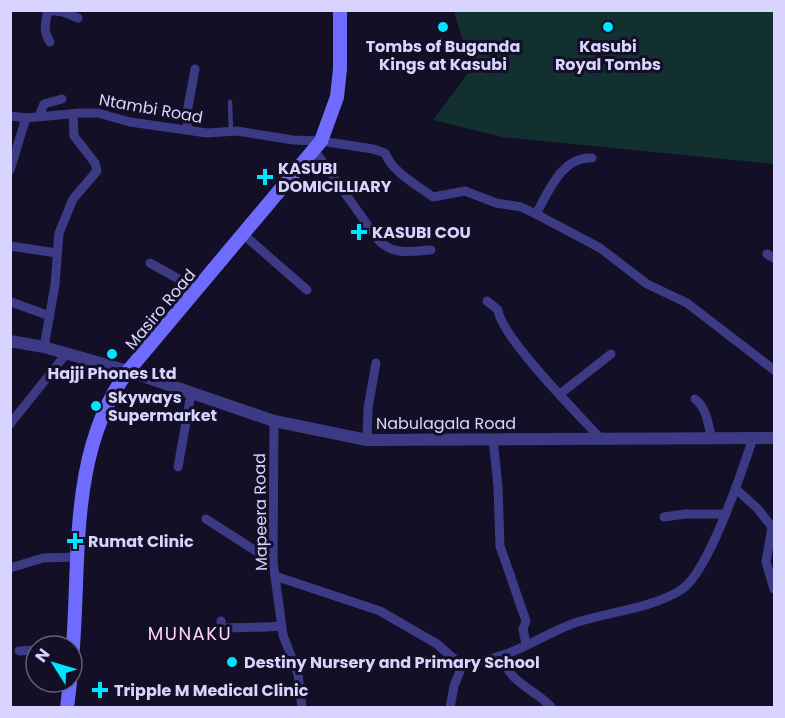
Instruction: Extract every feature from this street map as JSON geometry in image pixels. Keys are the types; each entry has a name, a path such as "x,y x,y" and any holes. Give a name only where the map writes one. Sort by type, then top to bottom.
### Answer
{"main road":[{"name":"Masiro Road","path":"73,634 84,490 93,441 111,395 128,371 318,146 337,97 340,69 340,10"}],"street":[{"path":"50,42 45,35 47,11 63,12 78,18"},
{"path":"187,129 188,107 195,69"},
{"path":"39,116 44,104 62,99"},
{"name":"Ntambi Road","path":"10,116 26,118 98,113 130,122 207,133 231,132 293,140 318,146 373,149 385,153 399,172 433,197 462,190 496,202 521,207 600,248 647,284 687,303 774,370"},
{"path":"44,347 50,316 59,233 68,207 97,171 95,163 74,136 73,114"},
{"path":"10,170 26,118"},
{"path":"318,146 379,242 398,252 431,250"},
{"path":"536,214 554,182 568,165 582,158 592,158"},
{"path":"244,234 307,290"},
{"path":"10,246 57,253"},
{"path":"150,263 198,290"},
{"path":"488,301 498,310 498,317 509,337 601,440"},
{"path":"10,302 50,316"},
{"name":"Nabulagala Road","path":"10,341 44,347 128,371 274,421 367,440 774,438"},
{"path":"10,424 66,354"},
{"path":"560,394 611,354"},
{"path":"367,440 368,408 376,363"},
{"path":"178,467 191,394"},
{"path":"695,399 705,411 712,439"},
{"name":"Mapeera Road","path":"274,421 273,562 281,626 298,674 302,708"},
{"path":"462,666 507,654 573,623 639,606 680,591 697,572 726,514 753,438"},
{"path":"492,439 498,487 500,546 526,621 523,629 526,644"},
{"path":"736,490 770,523 772,531 766,552 766,562 774,589"},
{"path":"664,517 686,514 726,514"},
{"path":"206,519 273,562"},
{"path":"10,568 43,558 78,557"},
{"path":"275,576 380,611 437,644 462,666"},
{"path":"221,621 222,628 250,629 281,626"},
{"path":"19,651 24,651"},
{"path":"507,654 506,664 511,674 542,696 552,708"},
{"path":"450,708 454,686 462,666"}],"lane":[{"path":"230,102 231,132"}],"green space":[{"path":"454,11 774,11 774,164 502,137 433,120 471,69"}],"place":[{"name":"Tombs of Buganda Kings at Kasubi","path":"443,27"},
{"name":"Kasubi Royal Tombs","path":"608,27"},
{"name":"KASUBI DOMICILLIARY","path":"265,177"},
{"name":"KASUBI COU","path":"359,232"},
{"name":"Hajji Phones Ltd","path":"112,354"},
{"name":"Skyways Supermarket","path":"96,406"},
{"name":"Rumat Clinic","path":"75,541"},
{"name":"Destiny Nursery and Primary School","path":"232,662"},
{"name":"Tripple M Medical Clinic","path":"100,690"}],"district":[{"name":"MUNAKU","path":"190,634"}]}
